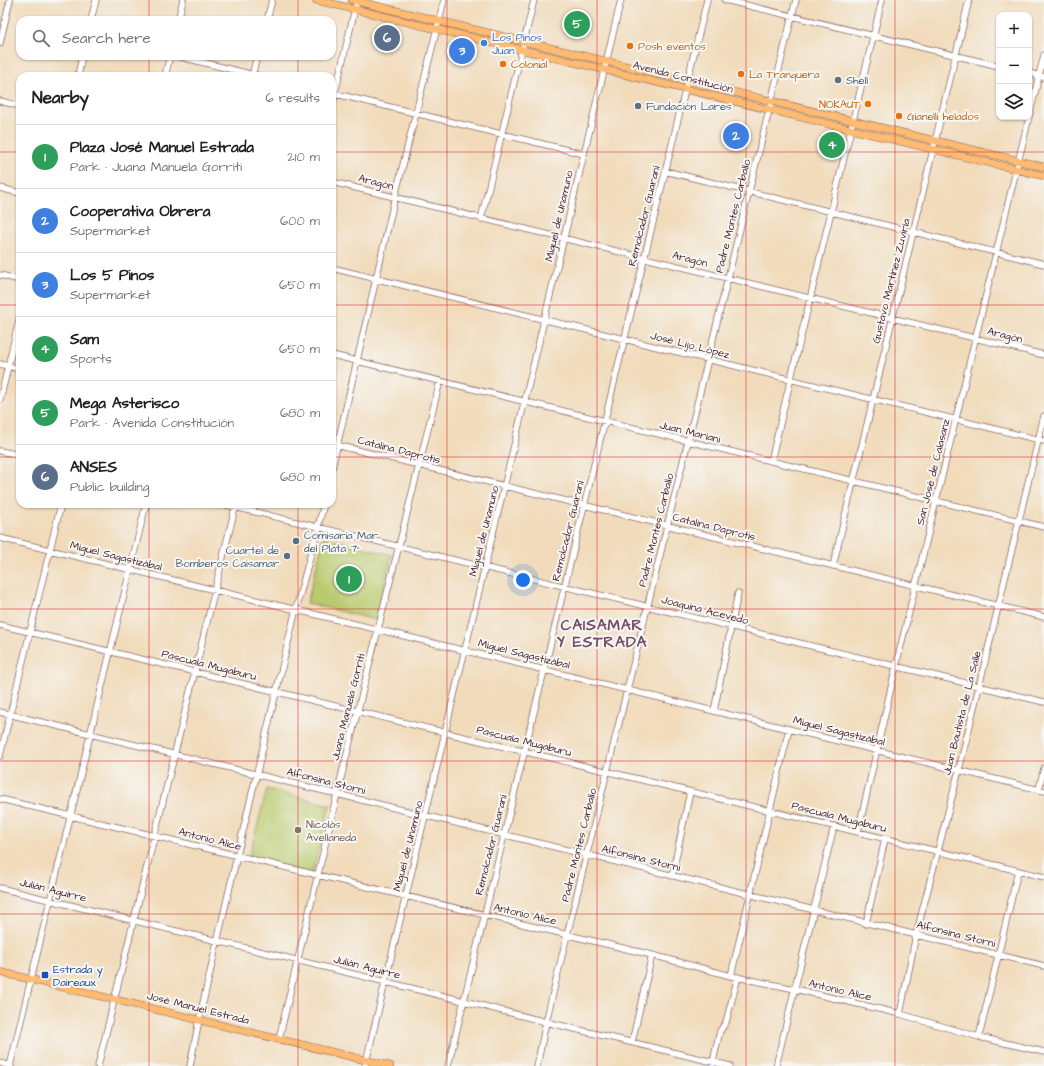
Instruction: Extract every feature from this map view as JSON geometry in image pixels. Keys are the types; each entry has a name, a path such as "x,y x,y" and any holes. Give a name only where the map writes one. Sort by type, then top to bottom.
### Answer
{"main road":[{"name":"Avenida Constitución","path":"316,0 1044,176"},
{"name":"Avenida Constitución","path":"355,0 1044,167"},
{"name":"José Manuel Estrada","path":"0,972 279,1039 366,1063 390,1066"}],"street":[{"path":"0,43 10,0"},
{"path":"92,16 96,0"},
{"path":"179,16 183,0"},
{"path":"268,16 272,0"},
{"path":"336,83 355,10 355,0"},
{"path":"336,441 357,361 444,0"},
{"path":"481,219 534,0"},
{"name":"Miguel de Unamuno","path":"366,1063 621,0"},
{"name":"Remolcador Guaraní","path":"448,1066 707,0"},
{"path":"726,0 996,65"},
{"name":"Padre Montes Carballo","path":"538,1066 546,1022 567,935 796,0"},
{"path":"771,461 882,0"},
{"name":"Gustavo Martínez Zuviría","path":"833,566 970,0"},
{"name":"San José de Calasanz","path":"1032,108 1042,76 1044,55"},
{"path":"79,72 81,60"},
{"path":"166,72 169,60"},
{"path":"192,60 239,72"},
{"path":"255,72 256,60"},
{"path":"1032,74 1042,76"},
{"path":"336,95 584,154"},
{"path":"0,101 16,105"},
{"name":"San José de Calasanz","path":"858,832 896,666 1028,120"},
{"path":"665,171 1044,264"},
{"name":"Aragón","path":"336,183 1044,355"},
{"path":"0,188 16,192"},
{"name":"José Lijo López","path":"336,269 1041,440"},
{"path":"0,275 16,279"},
{"path":"0,400 16,333"},
{"name":"Juan Mariani","path":"336,356 1044,527"},
{"path":"0,364 16,368"},
{"name":"Juana Manuela Gorriti","path":"279,1039 336,794 440,381"},
{"name":"Juan Bautista de La Salle","path":"900,1014 916,934 938,852 1019,521 1041,440 1044,416"},
{"name":"Catalina Daprotis","path":"336,445 1044,617"},
{"path":"0,451 16,454"},
{"path":"0,756 60,508"},
{"path":"0,1063 11,1066 145,508"},
{"path":"98,1066 235,508"},
{"name":"Joaquina Acevedo","path":"243,508 485,568 1044,702"},
{"path":"190,1066 199,1020 237,856 296,609 323,508"},
{"name":"Miguel Sagastizábal","path":"0,538 1042,790"},
{"path":"714,711 738,593"},
{"name":"Pascuala Mugaburu","path":"0,625 1044,877"},
{"name":"Alfonsina Storni","path":"0,712 866,924 916,934 1044,966"},
{"path":"731,976 789,729"},
{"path":"1042,790 1044,768"},
{"path":"672,876 690,792"},
{"name":"Antonio Alice","path":"0,799 652,955 731,976 795,989 900,1014 980,1037 1044,1052"},
{"path":"776,1066 834,826"},
{"path":"866,924 885,839"},
{"path":"980,1037 1018,871"},
{"name":"Julián Aguirre","path":"0,888 632,1042 712,1064 730,1066"},
{"path":"632,1042 652,955"},
{"path":"712,1064 720,1030 726,1022 738,977"}],"green space":[{"path":"324,537 392,555 375,620 307,603"},
{"path":"267,789 330,805 312,874 249,857"}],"place":[{"name":"Mega Asterisco","path":"577,24"},
{"name":"ANSES","path":"387,38"},
{"name":"Los Pinos Juan","path":"484,43"},
{"name":"Posh eventos","path":"630,46"},
{"name":"Los 5 Pinos","path":"462,51"},
{"name":"Colonial","path":"503,64"},
{"name":"La Tranquera","path":"741,74"},
{"name":"Shell","path":"838,80"},
{"name":"NOKAUT","path":"868,104"},
{"name":"Fundación Lares","path":"638,106"},
{"name":"Gianelli helados","path":"899,116"},
{"name":"Cooperativa Obrera","path":"736,136"},
{"name":"Sam","path":"832,145"},
{"name":"Comisaría Mar del Plata 7°","path":"296,541"},
{"name":"Cuartel de Bomberos Caisamar","path":"287,556"},
{"name":"Plaza José Manuel Estrada","path":"349,579"},
{"name":"Nicolás Avellaneda","path":"298,830"},
{"name":"Estrada y Daireaux","path":"45,975"}],"district":[{"name":"CAISAMAR Y ESTRADA","path":"602,634"}]}
